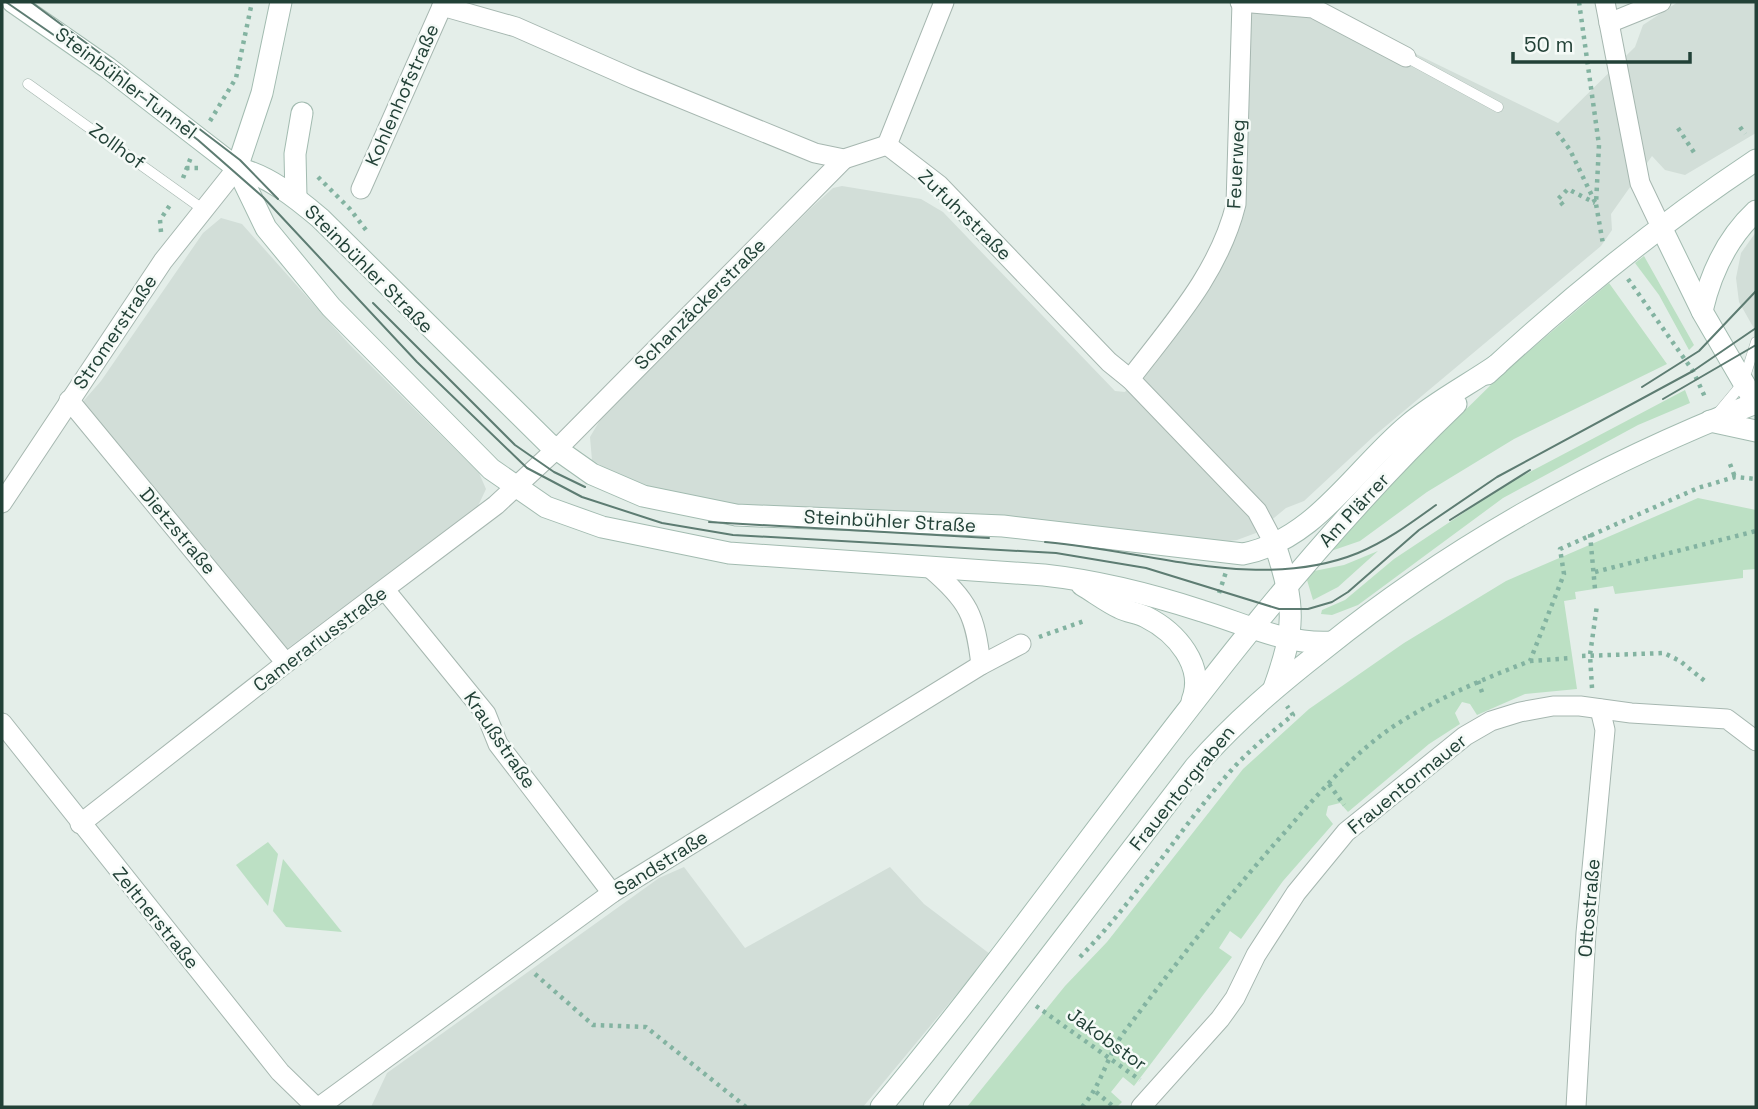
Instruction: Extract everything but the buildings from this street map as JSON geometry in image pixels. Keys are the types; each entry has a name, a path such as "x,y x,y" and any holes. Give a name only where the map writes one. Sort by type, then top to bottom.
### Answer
{"main road":[{"name":"Steinbühler Tunnel","path":"13,2 108,68 237,168"},
{"path":"281,2 262,93 237,168 266,228 309,283 470,449 515,488 546,507 583,522 698,548 762,557 1071,578 1134,591 1290,639 1332,642"},
{"path":"296,197 295,155 302,113"},
{"name":"Am Plärrer","path":"1190,705 1287,584 1410,450 1497,365 1661,227 1756,160"},
{"name":"Steinbühler Straße","path":"237,168 253,172 296,197 556,449 583,469 622,488 662,501 718,512 1003,526 1228,554 1243,554 1275,545"},
{"path":"1702,311 1707,287 1721,255 1756,211"},
{"path":"1661,227 1702,311 1756,404 1710,421"},
{"name":"Am Plärrer","path":"1275,545 1300,530 1409,424 1497,365"},
{"path":"1710,421 1756,431"},
{"name":"Frauentorgraben","path":"933,1107 1195,767 1225,734 1274,688 1403,588 1492,531 1606,468 1710,421"},
{"path":"1274,688 1290,639 1287,584 1275,545"},
{"path":"881,1107 985,976 1190,705 1195,692 1195,674 1187,653 1176,639 1152,620 1120,608 1071,578"}],"street":[{"path":"443,4 516,27 815,153 844,159 887,145 944,2"},
{"path":"1241,2 1313,8 1406,57"},
{"name":"Feuerweg","path":"1130,379 1209,275 1232,220 1236,204 1241,2"},
{"path":"1605,2 1640,183 1661,227"},
{"path":"1609,23 1661,2"},
{"name":"Kohlenhofstraße","path":"360,188 443,4"},
{"name":"Zufuhrstraße","path":"887,145 939,185 1108,362 1130,379 1257,511 1275,545"},
{"name":"Schanzäckerstraße","path":"556,449 844,159"},
{"name":"Stromerstraße","path":"2,503 163,261 237,168"},
{"name":"Dietzstraße","path":"69,400 286,663"},
{"name":"Camerariusstraße","path":"80,824 286,663 456,538 556,449"},
{"path":"930,568 961,597 974,619 981,664"},
{"name":"Kraußstraße","path":"385,590 486,714 498,744 612,893"},
{"name":"Sandstraße","path":"318,1107 612,893 981,664 1021,644"},
{"name":"Frauentormauer","path":"1144,1106 1220,1019 1235,998 1256,955 1296,893 1346,832 1438,755 1491,721 1553,706 1600,709 1727,719 1756,741"},
{"name":"Ottostraße","path":"1576,1107 1586,933 1605,730 1600,709"},
{"name":"Zeltnerstraße","path":"2,723 280,1072 318,1107"}],"lane":[{"path":"1406,57 1498,107"},
{"name":"Zollhof","path":"29,84 204,211"},
{"path":"1710,421 1743,383 1756,342"}],"path":[{"path":"200,138 236,78 252,2"},
{"path":"1579,2 1599,145 1596,204 1603,244"},
{"path":"1740,127 1745,134"},
{"path":"1678,128 1695,153"},
{"path":"1557,132 1570,150 1596,204"},
{"path":"1563,205 1558,199 1568,189 1596,204"},
{"path":"1623,272 1693,371 1705,397"},
{"path":"1730,464 1735,477"},
{"path":"1530,661 1564,574 1560,548 1698,488 1735,477 1756,479"},
{"path":"1595,572 1756,531"},
{"path":"1590,534 1595,589"},
{"path":"1219,593 1226,572"},
{"path":"1597,605 1590,655 1591,687 1600,709"},
{"path":"1021,644 1087,620"},
{"path":"1581,656 1664,653 1680,661 1706,682"},
{"path":"1082,1107 1096,1092 1108,1055 1255,866 1329,784 1388,730 1421,709 1478,681 1530,661 1572,658"},
{"path":"1478,681 1483,695"},
{"name":"Frauentorgraben","path":"1076,960 1111,926 1222,780 1249,751 1293,715"},
{"path":"1329,784 1345,803 1343,806"},
{"path":"519,961 593,1025 646,1027 746,1107"},
{"path":"1028,1016 1044,996"},
{"name":"Jakobstor","path":"1035,1006 1140,1079 1144,1085 1144,1106"},
{"path":"1096,1092 1114,1107"}],"shaded area":[{"path":"1309,2 1558,123 1635,47 1643,25 1678,2 1756,2 1756,133 1685,175 1665,170 1652,156 1611,214 1612,230 1601,246 1374,436 1304,501 1286,508 1256,533 1237,540 1216,543 745,508 679,497 622,478 592,460 590,437 603,415 811,208 833,188 842,186 921,199 943,212 1115,391 1125,392 1215,277 1241,218 1250,9"},
{"path":"221,218 242,224 349,344 479,473 486,489 478,506 280,654 79,406 101,381 203,233"},
{"path":"1756,232 1756,332 1739,302 1736,278 1741,253"},
{"path":"684,867 745,948 890,867 924,904 990,954 863,1107 371,1107 387,1073 659,878"}],"green space":[{"path":"1644,256 1694,345 1689,350 1659,295 1635,263"},
{"path":"1609,283 1667,364 1514,439 1427,492 1360,541 1331,551 1385,489 1503,373"},
{"path":"1685,390 1690,403 1638,425 1503,498 1358,605 1332,615 1321,614 1322,610 1345,600 1394,559 1507,484"},
{"path":"1698,498 1756,510 1756,569 1743,570 1743,578 1615,594 1613,586 1575,592 1576,599 1564,601 1577,689 1525,694 1477,715 1470,704 1462,702 1455,713 1460,724 1429,744 1348,812 1340,803 1328,806 1326,815 1333,824 1283,881 1241,939 1230,931 1219,948 1232,957 1134,1086 1123,1077 1111,1092 1122,1102 1117,1107 967,1107 1065,986 1107,942 1243,769 1309,709 1404,643 1506,581"},
{"path":"1378,551 1338,587 1313,600 1307,580 1314,571 1344,565"},
{"path":"268,842 278,854 268,906 236,865"},
{"path":"283,859 342,932 286,927 273,911"}],"tram line":[{"path":"6,2 129,87 198,140 263,197 417,362 527,468 582,497 662,523 733,535 1056,553 1146,568 1279,609 1308,609 1332,602 1348,592 1419,530 1497,477 1693,371 1756,328"},
{"path":"31,2 128,74"},
{"path":"189,121 240,160 278,199"},
{"path":"1642,387 1699,351 1756,291"},
{"path":"373,303 515,445 554,472 585,487"},
{"path":"1663,399 1756,345"},
{"path":"1450,520 1530,470"},
{"path":"1045,542 1203,566 1282,569 1320,564 1358,553 1389,537 1436,505"},
{"path":"709,522 989,538"}]}
